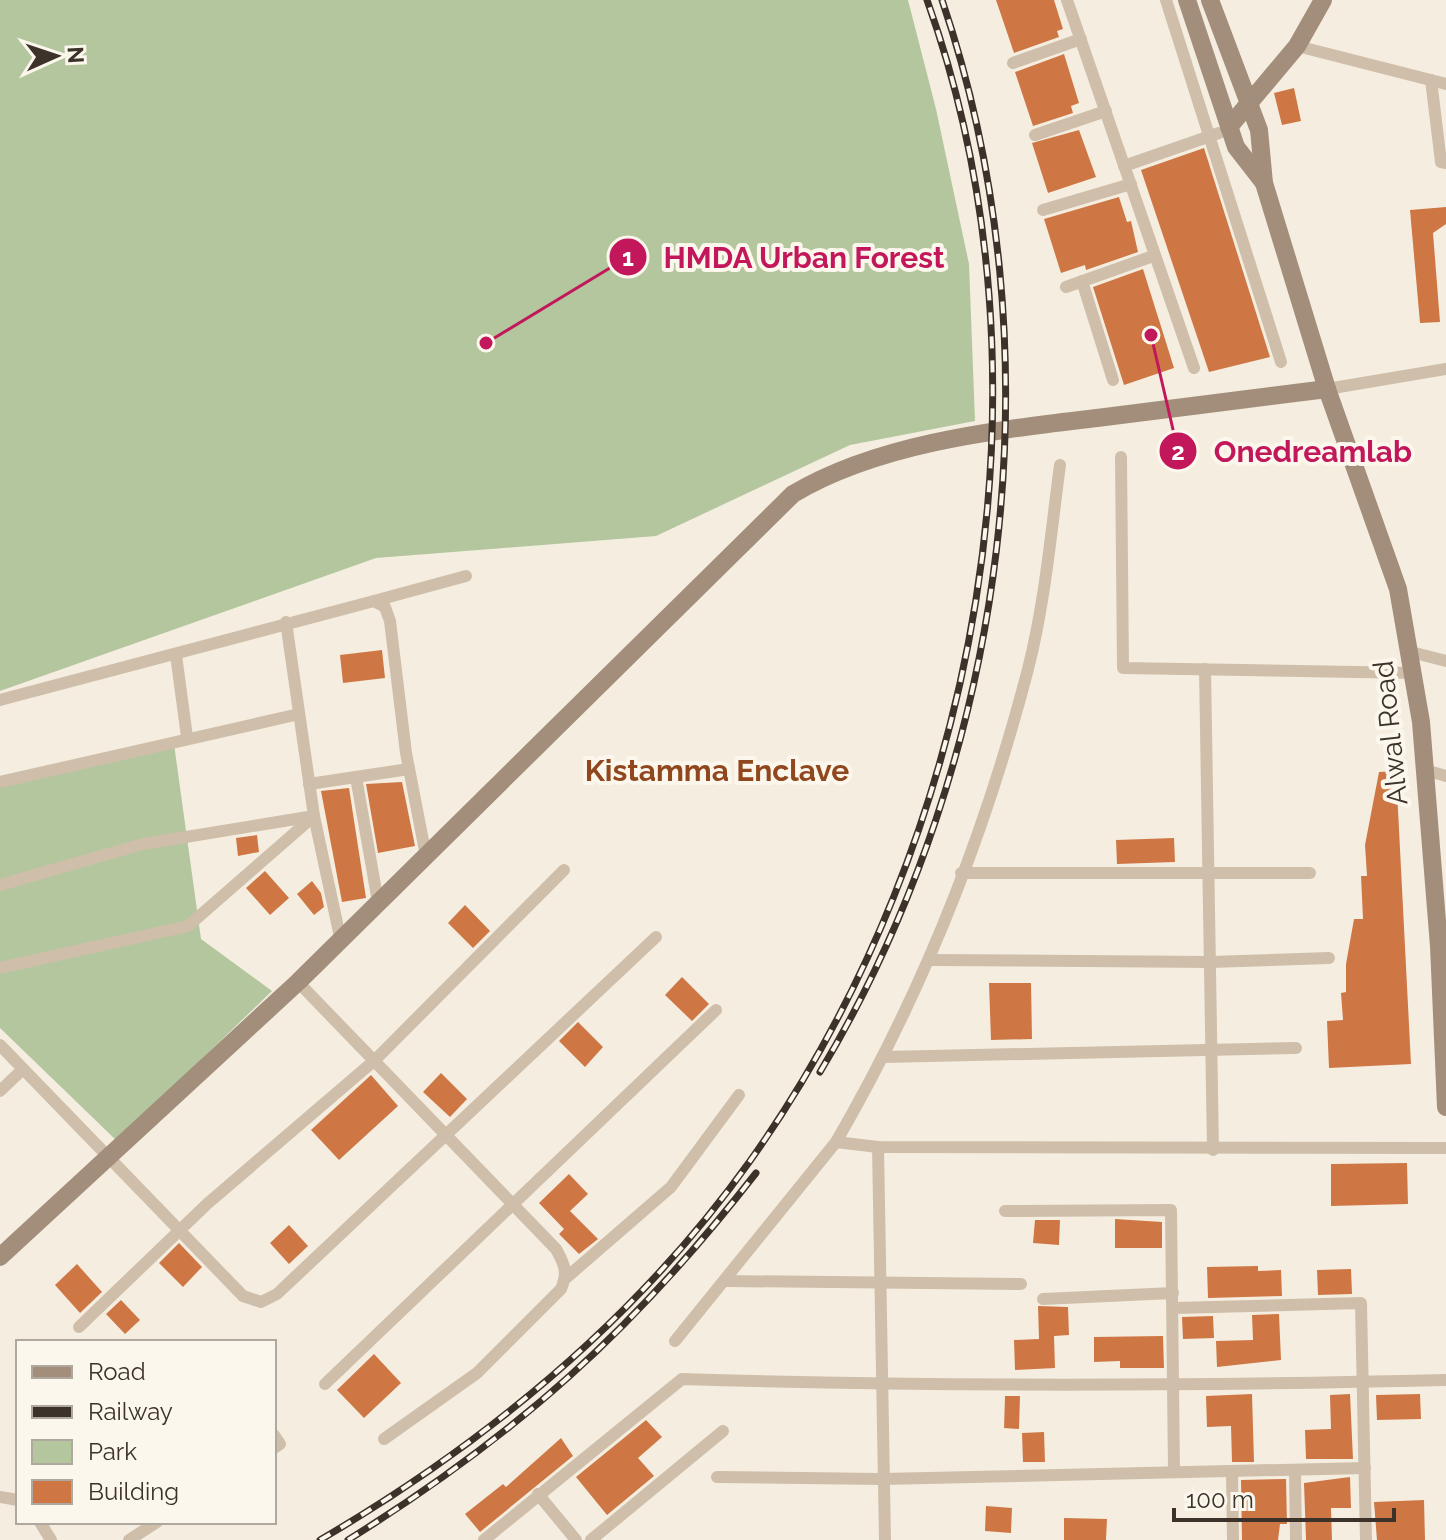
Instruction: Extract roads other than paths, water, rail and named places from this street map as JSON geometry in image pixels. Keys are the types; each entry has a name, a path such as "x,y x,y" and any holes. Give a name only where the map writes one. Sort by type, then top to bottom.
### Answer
{"street":[{"path":"1067,0 1194,368"},
{"path":"1166,0 1220,132 1264,183"},
{"path":"1187,0 1281,362"},
{"path":"1210,0 1250,104 1263,148 1264,183"},
{"path":"1124,166 1220,132 1250,104 1297,46 1323,0"},
{"path":"1013,63 1081,39"},
{"path":"1297,46 1446,84"},
{"path":"1431,80 1441,162 1446,163"},
{"path":"1035,135 1106,111"},
{"name":"Alwal Road","path":"1264,183 1327,389 1398,589 1411,652 1425,770 1439,946 1446,1107"},
{"path":"1043,210 1131,184"},
{"path":"1066,287 1153,256"},
{"path":"1082,281 1113,380"},
{"path":"0,1257 298,982 340,937 793,494 821,477 865,462 992,431 1327,389 1446,369"},
{"path":"1121,457 1123,668 1414,673"},
{"path":"675,1341 836,1142 885,1057 931,960 988,803 1029,667 1060,465"},
{"path":"0,700 466,576"},
{"path":"374,601 385,607 390,621 409,769 426,856"},
{"path":"286,622 314,816 340,937"},
{"path":"1411,652 1446,661"},
{"path":"176,655 187,737"},
{"path":"1205,669 1213,1150"},
{"path":"0,782 187,737 299,714"},
{"path":"309,784 409,769"},
{"path":"1425,770 1446,776"},
{"path":"356,777 378,902"},
{"path":"0,885 143,844 314,816"},
{"path":"0,968 188,926 314,816"},
{"path":"79,1327 207,1204 375,1060 564,870"},
{"path":"961,873 1310,873"},
{"path":"0,1045 243,1296 252,1302 271,1299 656,937"},
{"path":"931,960 1211,962 1329,958"},
{"path":"298,982 556,1249 565,1265 566,1278"},
{"path":"325,1384 716,1010"},
{"path":"885,1057 1296,1048"},
{"path":"0,1091 23,1069"},
{"path":"384,1439 477,1373 550,1301 566,1278 671,1187 739,1095"},
{"path":"836,1142 878,1147 1213,1150 1446,1148"},
{"path":"878,1147 885,1540"},
{"path":"1005,1211 1171,1210 1174,1470"},
{"path":"726,1281 1021,1284"},
{"path":"1043,1299 1173,1293"},
{"path":"1174,1308 1361,1303 1366,1540"},
{"path":"484,1540 682,1379 881,1385 1173,1386 1446,1380"},
{"path":"591,1540 723,1431"},
{"path":"717,1477 882,1479 1174,1470 1295,1472 1365,1468"},
{"path":"1232,1471 1233,1540"},
{"path":"1295,1472 1296,1540"},
{"path":"538,1494 576,1540"},
{"path":"129,1540 154,1524"}],"railway":[{"path":"320,1540 382,1502 499,1419 608,1325 658,1273 706,1219 750,1161 829,1034 894,896 943,751 976,601 991,448 989,295 968,145 927,0"},
{"path":"820,1072 884,950 936,821 973,687 996,549 1006,410 1000,271 979,134 942,0"},
{"path":"348,1540 466,1460 570,1376 664,1282 756,1173"}],"place":[{"name":"Onedreamlab","path":"1151,335"},
{"name":"HMDA Urban Forest","path":"486,343"}],"district":[{"name":"Kistamma Enclave","path":"717,771"}]}
